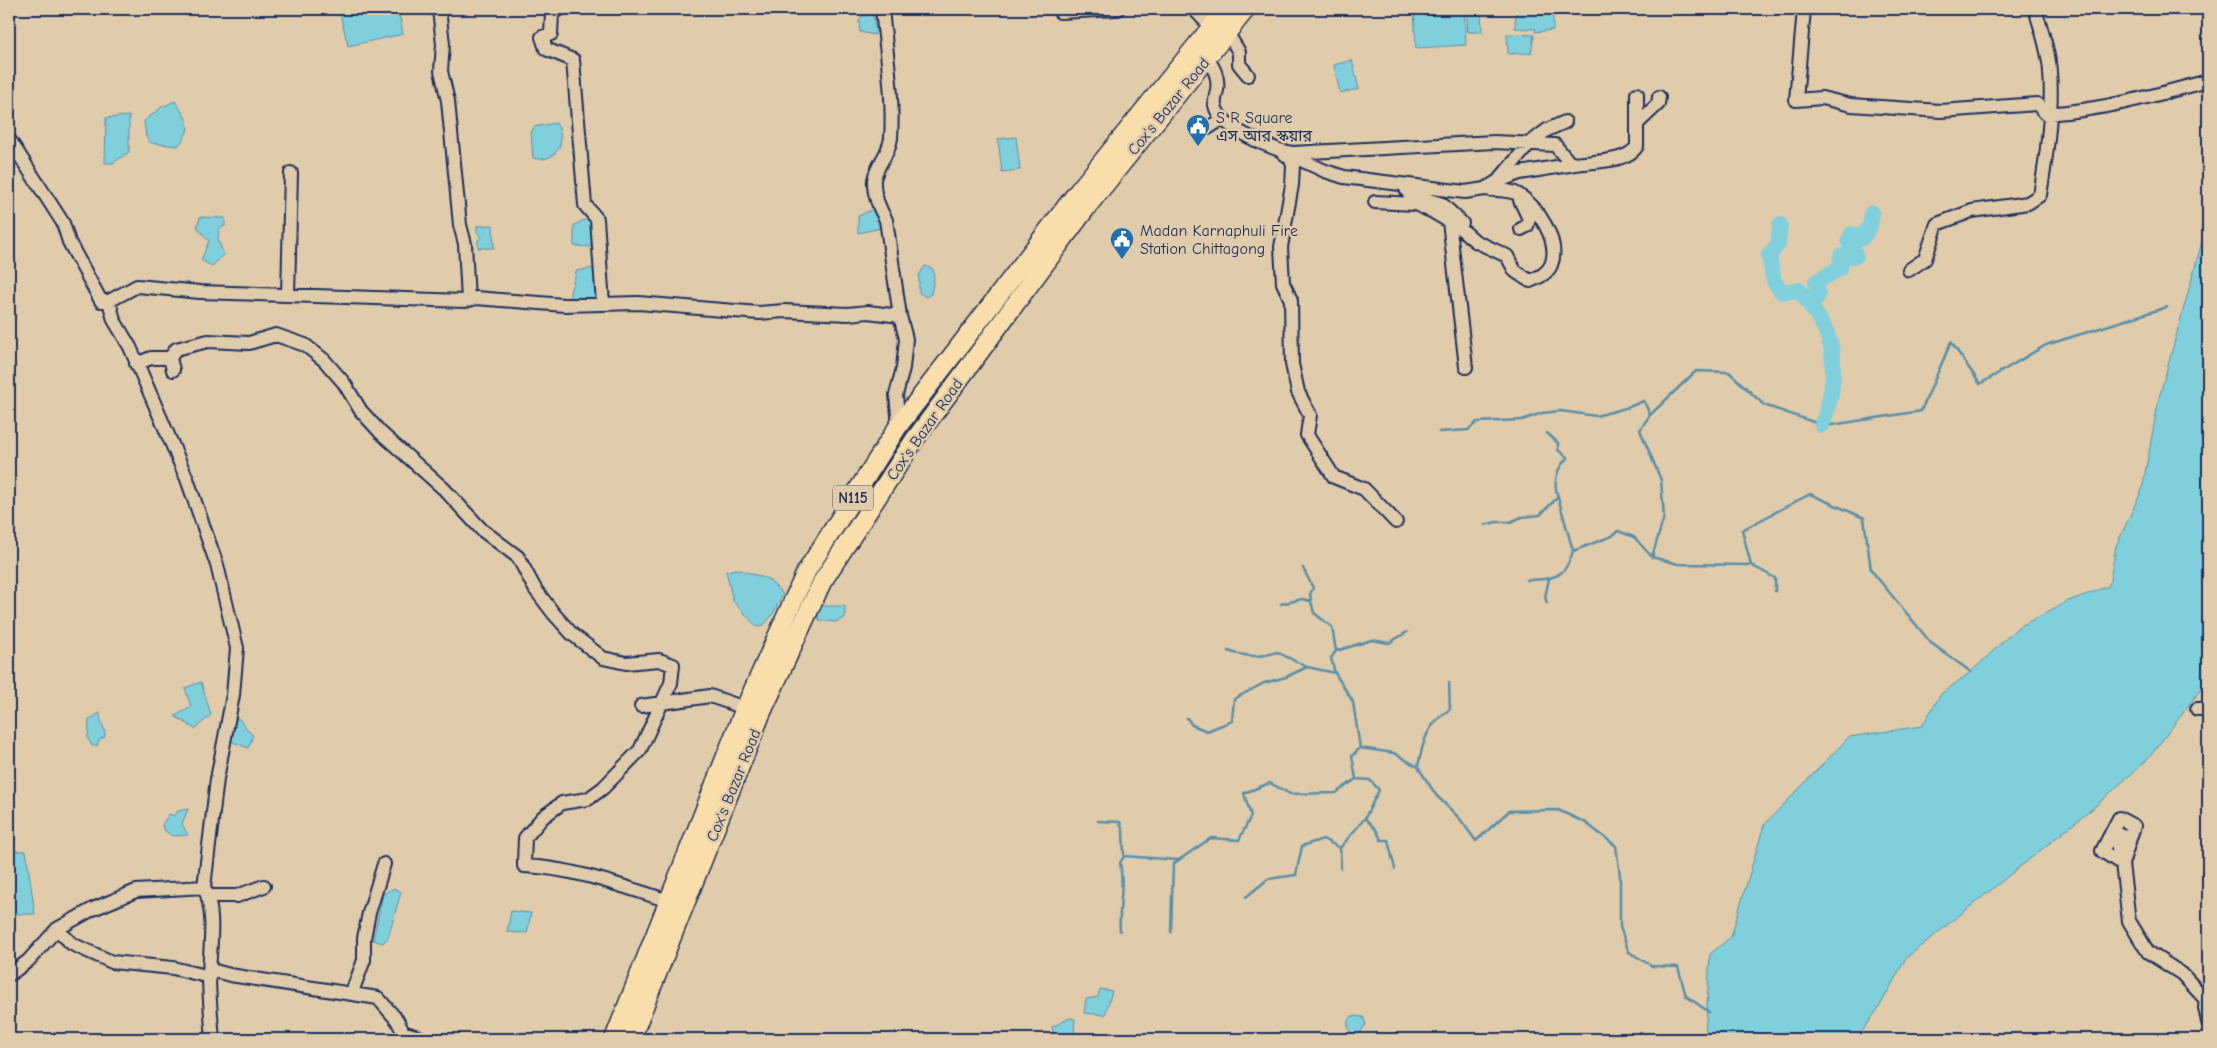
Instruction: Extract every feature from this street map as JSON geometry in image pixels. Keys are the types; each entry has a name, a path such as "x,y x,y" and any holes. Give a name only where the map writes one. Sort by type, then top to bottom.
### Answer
{"highway":[{"name":"Cox's Bazar Road","path":"631,1039 761,714 822,582 915,439 1090,203 1207,58 1226,9"},
{"name":"Cox's Bazar Road","path":"614,1039 745,708 806,572 899,426 1076,194 1219,30 1246,9"}],"street":[{"path":"438,9 443,44 441,71 448,101 460,225 465,244 468,300"},
{"path":"560,9 552,13 551,34 542,37 546,49 573,60 585,205 597,219 603,304"},
{"path":"882,9 890,99 891,138 888,152 874,180 878,207 886,220 900,316 906,339 903,368 896,395 899,426"},
{"path":"1060,12 1118,9"},
{"path":"1194,9 1219,30 1240,52 1239,64 1248,74"},
{"path":"1804,9 1796,100 1822,98 1851,105 1941,111 2037,104 2046,114 2050,114 2081,112 2137,101 2208,81"},
{"path":"1909,270 1925,259 1937,224 1972,211 2028,202 2040,195 2050,114 2050,72 2043,33 2035,9"},
{"path":"1207,58 1217,76 1214,104 1222,119 1242,132 1331,173 1403,185 1465,192 1485,189 1517,194 1544,219 1552,249 1551,264 1543,275 1530,281 1516,271 1507,256 1475,241 1459,227 1415,204 1375,202"},
{"path":"1485,189 1498,181 1520,173 1627,156 1634,152 1637,146 1637,94"},
{"path":"1638,123 1658,104 1659,97"},
{"path":"1208,128 1222,119"},
{"path":"1498,181 1530,143 1547,130 1565,122"},
{"path":"9,139 62,222 69,242 101,301 108,301 137,286 200,292 468,300 476,298 564,305 638,304 758,313 784,311 848,314 868,312 900,316"},
{"path":"1281,151 1292,153 1494,142 1530,143 1555,145 1569,162 1575,164"},
{"path":"1281,151 1291,159 1293,166 1292,185 1281,247 1283,283 1291,300 1292,364 1298,392 1310,415 1307,435 1334,477 1364,489 1396,522"},
{"path":"288,295 290,287 291,173"},
{"path":"1403,185 1408,194 1442,204 1475,234 1500,253"},
{"path":"1517,194 1529,219 1526,226 1520,229"},
{"path":"1450,222 1466,368"},
{"path":"108,301 114,320 130,347 187,479 217,565 237,648 233,695 217,779 206,892 211,922 209,975 213,1039"},
{"path":"136,364 151,358 171,364 176,348 208,341 249,343 276,335 305,345 324,360 344,383 361,411 381,433 444,489 482,530 518,557 535,589 572,634 603,658 626,663 659,660 672,665 671,682 640,750 603,788 588,798 562,803 544,817 525,838 524,862 524,866 555,867 669,901"},
{"path":"641,706 660,705 710,696 745,708"},
{"path":"2122,864 2102,851 2119,818 2134,826 2122,864 2129,920 2148,952 2182,974 2206,1000"},
{"path":"352,992 364,960 364,938 369,912 384,864"},
{"path":"9,975 28,961 56,929 93,909 136,891 206,892 237,896 264,886"},
{"path":"56,929 72,944 112,962 173,968 202,975 209,975 215,971 325,990 352,992 378,998 403,1032 424,1039"},
{"path":"2208,984 2205,1008 2208,1022"}],"water":[{"path":"339,9 398,9 403,34 348,46"},
{"path":"1414,9 1464,9 1466,45 1416,48"},
{"path":"1466,9 1481,9 1482,32 1468,32"},
{"path":"1516,9 1553,9 1553,30 1535,32 1536,29 1515,28"},
{"path":"873,15 876,32 874,35 860,32 859,21 862,16"},
{"path":"1507,34 1534,35 1531,53 1508,54"},
{"path":"1352,60 1359,89 1340,93 1334,65"},
{"path":"175,101 186,118 188,128 183,139 178,146 151,143 146,137 144,121 162,107"},
{"path":"129,116 129,152 113,163 105,163 106,118"},
{"path":"556,123 561,137 558,150 548,158 533,158 531,133 534,127"},
{"path":"1016,137 1020,170 1002,172 998,139"},
{"path":"874,209 881,228 858,233 858,216"},
{"path":"200,217 225,218 225,226 219,229 218,240 224,255 212,266 201,260 209,241 197,227"},
{"path":"584,220 594,221 593,247 574,246 574,225"},
{"path":"2208,220 2208,680 2148,759 2091,810 1906,958 1880,1006 1857,1039 1705,1039 1710,954 1731,937 1764,825 1849,737 1922,726 1941,694 1971,672 2017,628 2066,602 2109,586 2116,546 2142,490 2159,398"},
{"path":"493,225 494,248 478,248 478,240 481,237 477,232 477,226"},
{"path":"925,266 933,269 934,278 931,294 926,297 919,293 919,275"},
{"path":"594,268 597,278 596,301 570,301 570,293 576,271"},
{"path":"737,569 768,579 783,594 773,614 763,626 757,627 733,601 726,571"},
{"path":"822,606 845,606 845,618 835,622 819,620 817,609"},
{"path":"201,682 211,715 195,729 175,716 191,707 185,688"},
{"path":"100,713 105,737 100,739 97,746 92,746 88,739 89,720"},
{"path":"238,718 253,736 248,748 228,740 233,720"},
{"path":"188,809 182,824 188,835 172,836 164,830 162,825 169,814 174,816 178,811"},
{"path":"9,851 26,851 35,914 9,914"},
{"path":"394,888 401,892 388,938 383,943 373,940 383,894"},
{"path":"511,911 531,913 527,933 507,932"},
{"path":"1100,989 1112,991 1105,1015 1084,1013 1086,999 1098,997"},
{"path":"1352,1016 1363,1017 1366,1024 1358,1036 1350,1032 1347,1023"},
{"path":"1070,1018 1075,1019 1074,1034 1066,1034 1067,1039 1055,1039 1052,1027"}],"waterway":[{"path":"1822,425 1829,402 1833,365 1829,341 1823,326 1811,306 1818,295 1816,282 1840,268 1841,256 1856,256 1849,241 1852,234 1862,238 1870,226 1872,213"},
{"path":"1780,225 1778,244 1769,256 1774,281 1782,292 1799,290 1811,306"},
{"path":"1652,557 1664,517 1661,480 1640,430 1650,415 1696,371 1729,372 1764,405 1825,426 1921,411 1951,342 1980,384 2046,345 2167,307"},
{"path":"1439,432 1468,430 1477,422 1522,420 1542,413 1561,411 1596,416 1644,401 1650,415"},
{"path":"1547,433 1558,443 1558,450 1568,458 1558,471 1556,481 1558,497"},
{"path":"1485,525 1496,522 1510,522 1522,517 1540,515 1558,497 1573,551 1612,536 1618,531 1634,537 1652,557 1678,564 1751,565 1742,530 1810,494 1864,518 1871,570 1931,643 1971,672"},
{"path":"1527,580 1557,576 1566,567 1573,551"},
{"path":"1751,565 1775,578 1775,591"},
{"path":"1303,568 1313,588 1310,594 1311,601"},
{"path":"1547,603 1545,597 1549,579"},
{"path":"1281,604 1302,599 1311,601 1314,613 1332,627 1336,651"},
{"path":"1407,632 1389,643 1372,640 1336,651 1331,658 1335,673 1353,702 1360,748 1394,753 1418,767 1436,795 1460,819 1476,841 1509,811 1558,810 1586,823 1616,846 1620,876 1620,927 1629,952 1652,966 1678,967 1686,996 1709,1012"},
{"path":"1228,651 1253,656 1277,652 1307,667 1335,673"},
{"path":"1187,718 1192,725 1207,731 1232,721 1234,699 1264,683 1286,677 1307,667"},
{"path":"1418,767 1427,734 1436,721 1450,709 1449,683"},
{"path":"1341,869 1340,848 1365,818 1379,790 1370,780 1356,779 1352,756 1360,748"},
{"path":"1173,864 1211,838 1239,840 1251,816 1244,793 1270,783 1290,794 1336,793 1356,779"},
{"path":"1365,818 1377,831 1381,840 1388,840 1395,869"},
{"path":"1098,821 1120,822 1123,831 1124,856 1178,860"},
{"path":"1246,897 1268,879 1296,875 1302,846 1323,839 1340,848"},
{"path":"1120,931 1122,881 1120,863 1124,856"},
{"path":"1171,932 1173,864"}],"place":[{"name":"S R Square এস আর স্কয়ার","path":"1198,147"},
{"name":"Madan Karnaphuli Fire Station Chittagong","path":"1122,260"}]}
